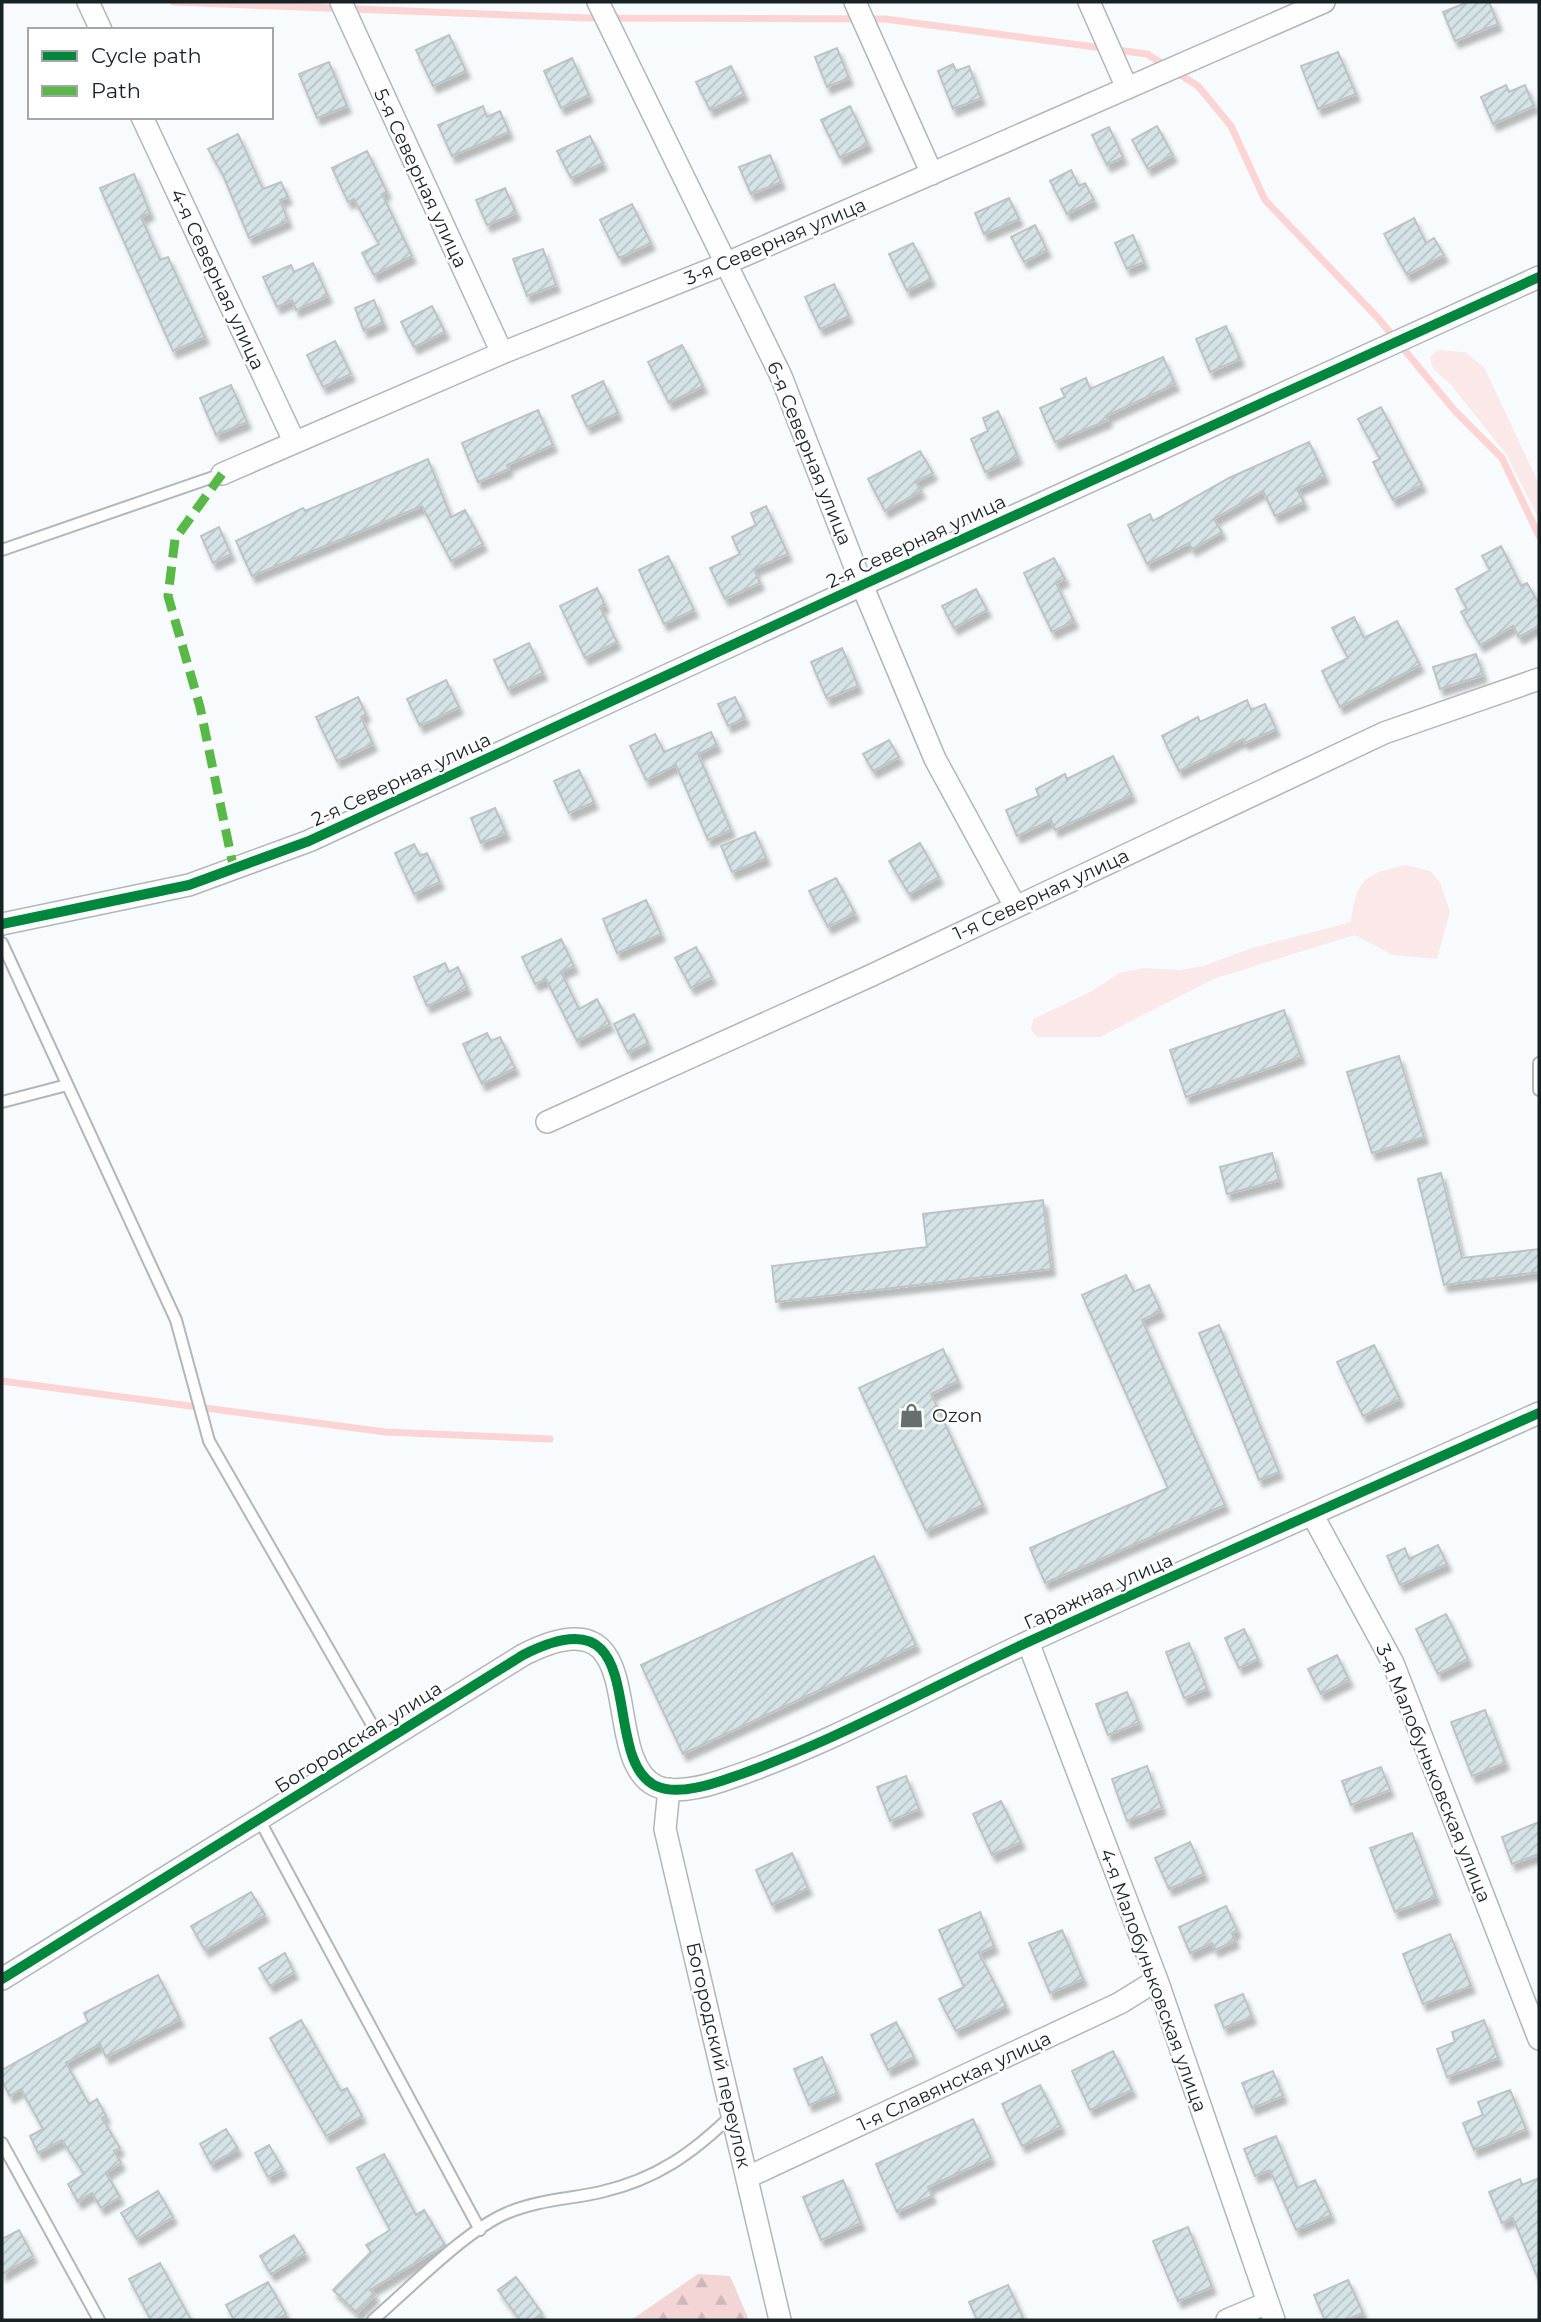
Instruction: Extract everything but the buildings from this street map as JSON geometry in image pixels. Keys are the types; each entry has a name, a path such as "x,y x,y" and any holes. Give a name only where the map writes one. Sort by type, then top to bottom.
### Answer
{"street":[{"path":"88,2 100,28"},
{"name":"5-я Северная улица","path":"341,2 502,353"},
{"name":"6-я Северная улица","path":"598,2 780,376 862,585 936,759 1015,906"},
{"path":"855,2 932,174"},
{"path":"1089,2 1127,88"},
{"name":"3-я Северная улица","path":"222,474 502,353 727,263 1322,2"},
{"name":"4-я Северная улица","path":"143,119 294,441"},
{"name":"2-я Северная улица","path":"2,924 189,884 309,841 862,585 1539,277"},
{"name":"1-я Северная улица","path":"547,1122 870,976 1384,733 1539,679"},
{"name":"Гаражная улица","path":"668,1789 713,1784 739,1775 1539,1413"},
{"name":"3-я Малобуньковская улица","path":"1312,1514 1393,1663 1539,2039"},
{"name":"Богородская улица","path":"2,1979 523,1655 552,1640 567,1638 585,1642 606,1656 616,1680 631,1751 639,1771 654,1785 668,1789"},
{"name":"4-я Малобуньковская улица","path":"1028,1642 1157,1980 1270,2312"},
{"name":"Богородский переулок","path":"668,1789 665,1829 780,2320"},
{"name":"1-я Славянская улица","path":"748,2177 1120,2003 1157,1980"},
{"path":"1227,2320 1270,2312"}],"lane":[{"path":"2,550 222,474"},
{"path":"2,943 176,1320 209,1441 382,1742"},
{"path":"1539,1063 1539,1090"},
{"path":"2,1102 67,1085"},
{"path":"259,1819 480,2230"},
{"path":"373,2320 459,2245 505,2213 550,2200 602,2192 652,2174 696,2150 733,2114"},
{"path":"2,2143 97,2320"}],"shaded area":[{"path":"1438,350 1465,352 1484,367 1539,484 1539,519 1506,454 1451,385 1433,369 1430,357"},
{"path":"1406,865 1430,871 1440,882 1450,912 1437,959 1392,955 1355,935 1216,978 1100,1037 1038,1037 1031,1030 1033,1019 1092,991 1119,973 1143,968 1180,970 1203,966 1252,948 1351,922 1356,897 1365,881 1381,871"}],"green space":[{"path":"698,2274 730,2276 749,2320 631,2320"}],"waterway":[{"path":"173,2 588,18 885,19 1147,54 1198,86 1231,126 1265,200 1378,318 1455,411 1502,458 1539,536"},
{"path":"2,1381 385,1432 550,1439"}],"marked path":[{"path":"222,474 175,539 168,596 200,707 234,870"}],"cycle path":[{"path":"2,924 189,885 309,841 862,585 1539,277"},
{"path":"2,1979 523,1655 565,1640 592,1642 608,1659 617,1684 629,1744 639,1770 656,1786 663,1788 680,1790 706,1785 760,1767 838,1734 1028,1642 1539,1413"}],"place":[{"name":"Ozon","path":"912,1415"}]}
